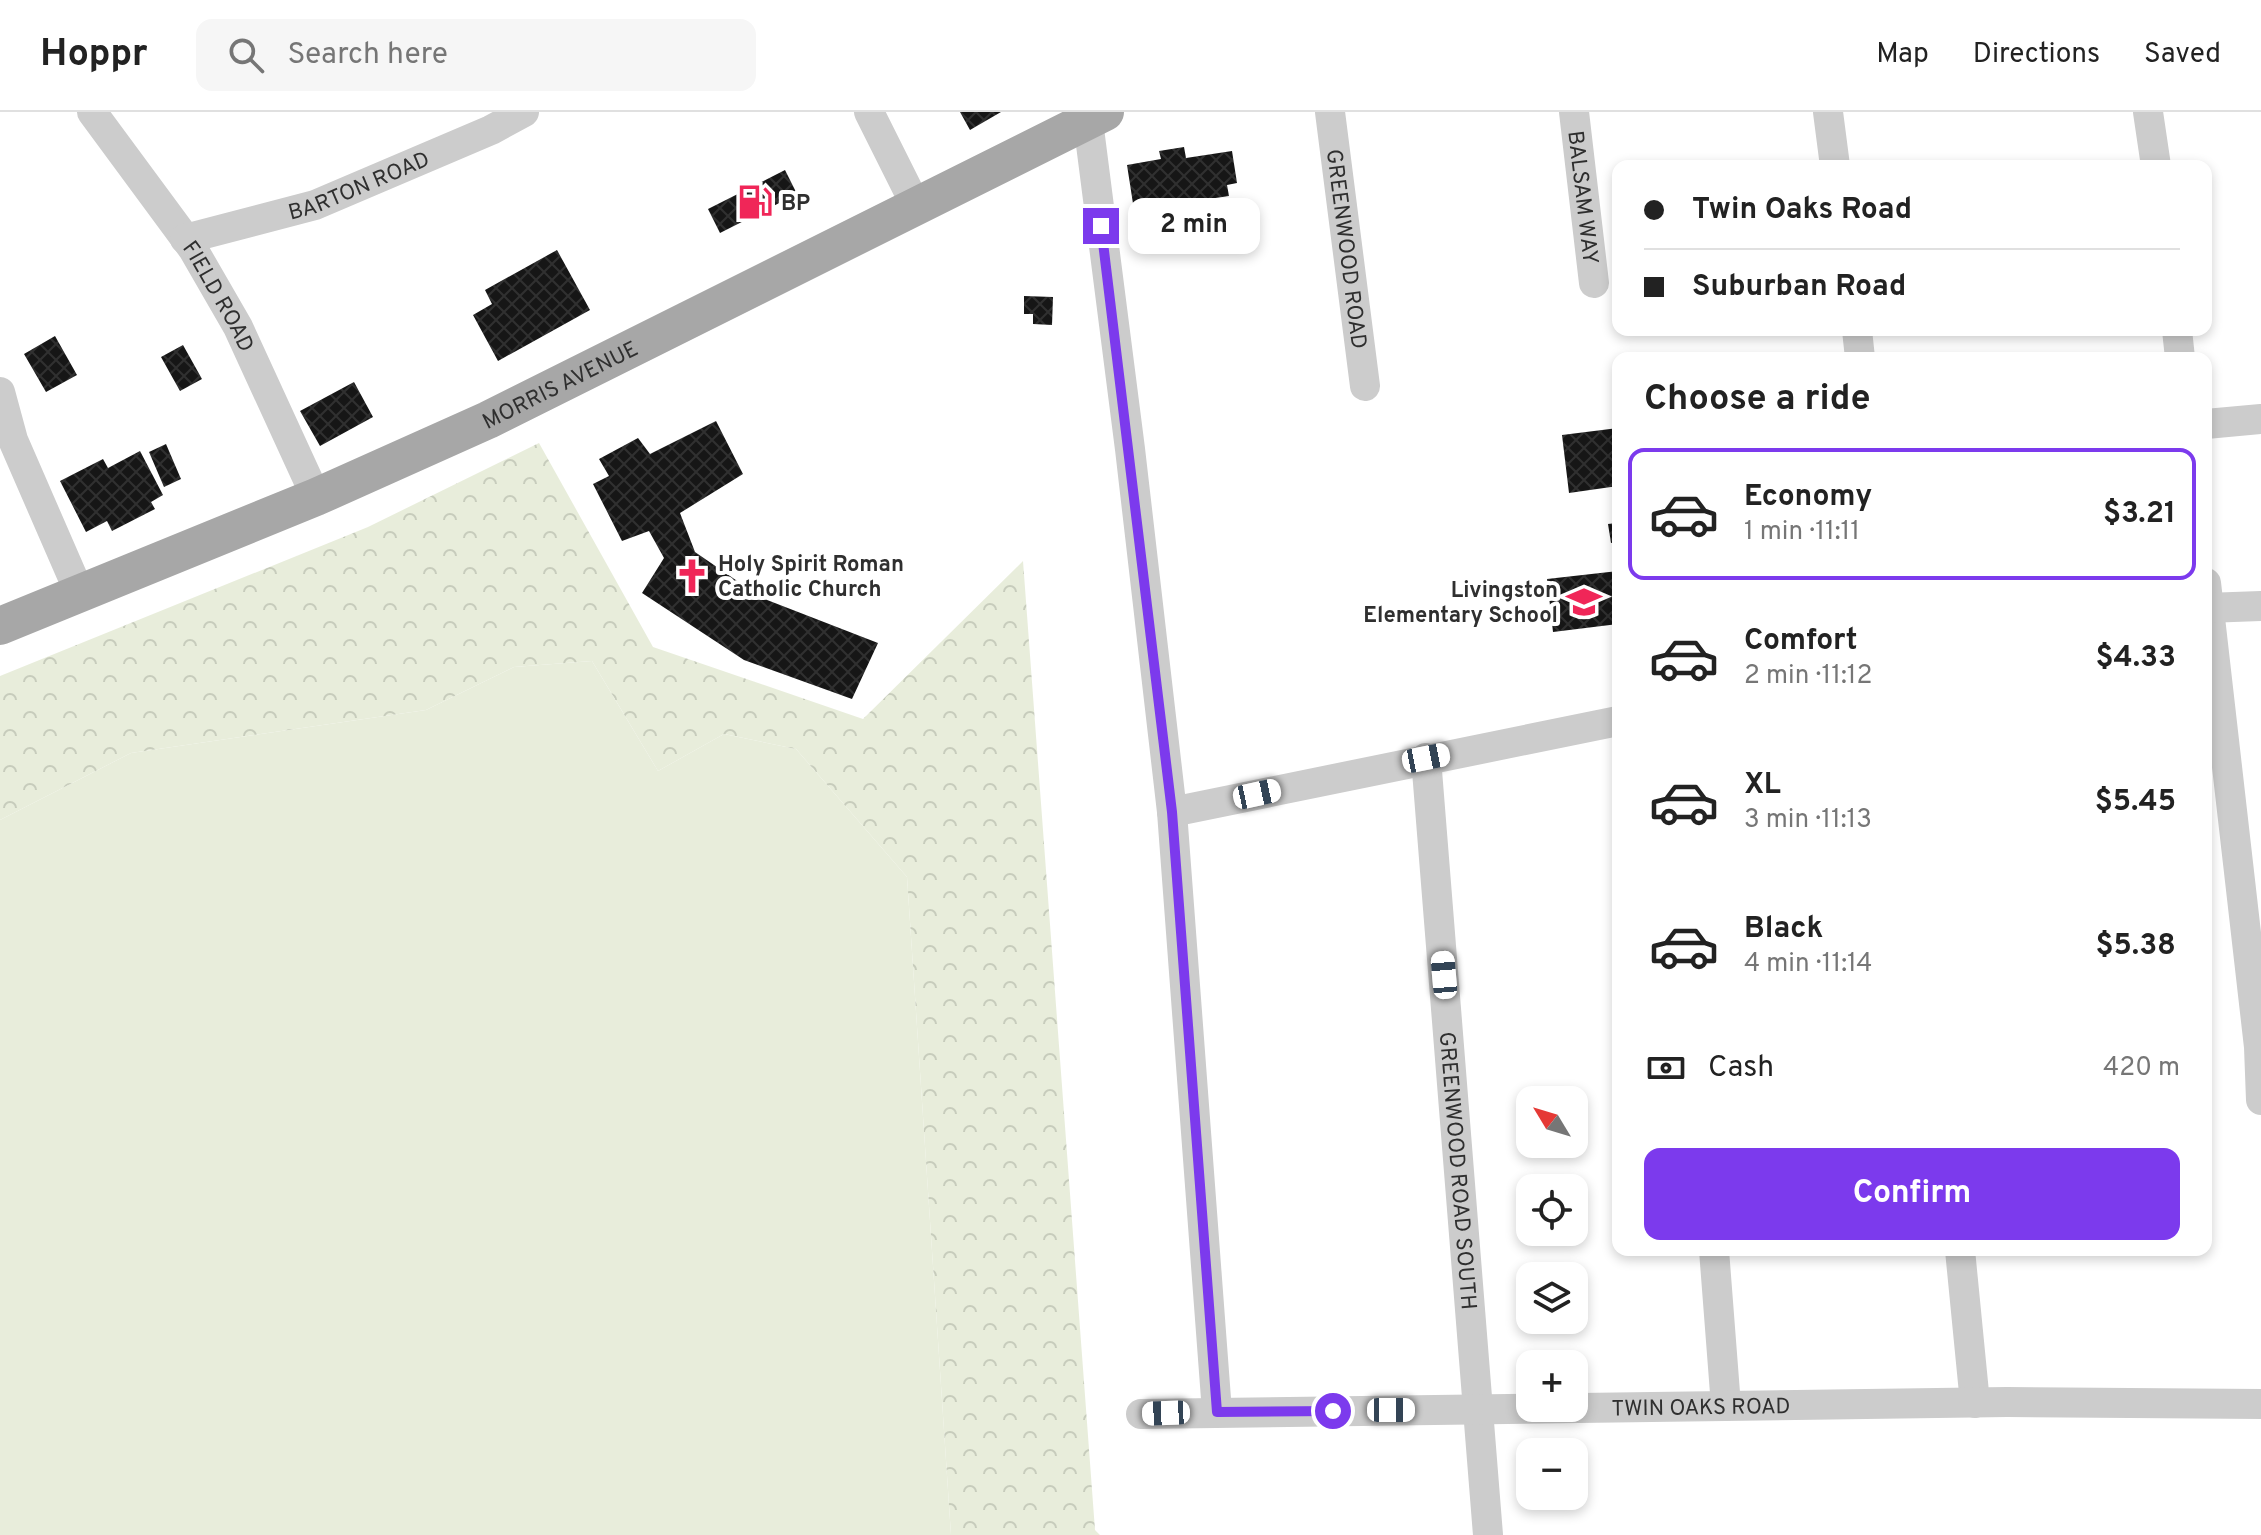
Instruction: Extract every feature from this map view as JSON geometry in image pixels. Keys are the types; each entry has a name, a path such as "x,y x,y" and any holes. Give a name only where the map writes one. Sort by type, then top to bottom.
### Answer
{"main road":[{"name":"MORRIS AVENUE","path":"0,626 316,497 502,414 1096,116"}],"street":[{"name":"FIELD ROAD","path":"92,112 185,239 238,327 316,497"},
{"name":"BARTON ROAD","path":"185,239 315,205 491,130 524,112"},
{"path":"869,112 916,206"},
{"name":"GREENWOOD ROAD","path":"1330,112 1365,386"},
{"name":"BALSAM WAY","path":"1574,112 1594,283"},
{"path":"1828,112 1834,160"},
{"path":"2148,112 2155,160"},
{"path":"1096,116 1131,460 1172,812 1217,1412"},
{"path":"0,392 18,452 80,594"},
{"path":"2212,423 2261,419"},
{"path":"2212,600 2261,606"},
{"path":"2212,631 2251,884 2261,1100"},
{"path":"1172,812 1612,722"},
{"name":"GREENWOOD ROAD SOUTH","path":"1426,758 1488,1535"},
{"path":"1714,1256 1726,1406"},
{"path":"1961,1256 1975,1403"},
{"name":"TWIN OAKS ROAD","path":"1141,1414 1975,1403 2261,1404"}],"green space":[{"path":"539,443 653,647 863,719 1023,561 1095,1530 1100,1535 951,1535 907,877 796,749 724,734 658,771 592,661 514,667 426,710 131,753 0,820 0,676 368,527"},
{"path":"592,661 658,771 724,734 796,749 907,877 951,1535 0,1535 0,820 131,753 426,710 514,667"}],"building":[{"path":"960,112 1001,112 970,130"},
{"path":"1184,147 1186,158 1232,151 1237,183 1227,185 1229,196 1134,210 1127,165 1161,159 1159,151"},
{"path":"785,170 797,194 720,233 708,209"},
{"path":"557,250 590,310 498,361 473,315 492,304 485,290"},
{"path":"1024,296 1053,297 1052,325 1033,324 1033,314 1024,314"},
{"path":"55,336 77,375 46,392 24,354"},
{"path":"183,345 202,379 180,391 161,357"},
{"path":"354,382 373,417 320,446 300,411"},
{"name":"Holy Spirit Roman Catholic Church","path":"716,421 743,474 680,513 695,552 762,598 878,643 852,699 744,660 642,593 664,558 649,531 622,541 593,484 609,476 599,459 638,438 650,454"},
{"path":"1612,429 1612,487 1569,493 1562,435"},
{"path":"166,444 181,479 164,487 149,452"},
{"path":"140,451 163,495 151,502 155,509 112,531 107,521 86,532 60,481 103,459 108,468"},
{"path":"1608,524 1612,524 1612,543 1611,543"},
{"name":"Livingston Elementary School","path":"1612,572 1612,625 1553,632 1547,579"}],"place":[{"name":"BP","path":"755,202"},
{"name":"Holy Spirit Roman Catholic Church","path":"692,576"},
{"name":"Livingston Elementary School","path":"1584,602"}],"route":[{"path":"1101,226 1172,812 1217,1412 1333,1411"}]}
